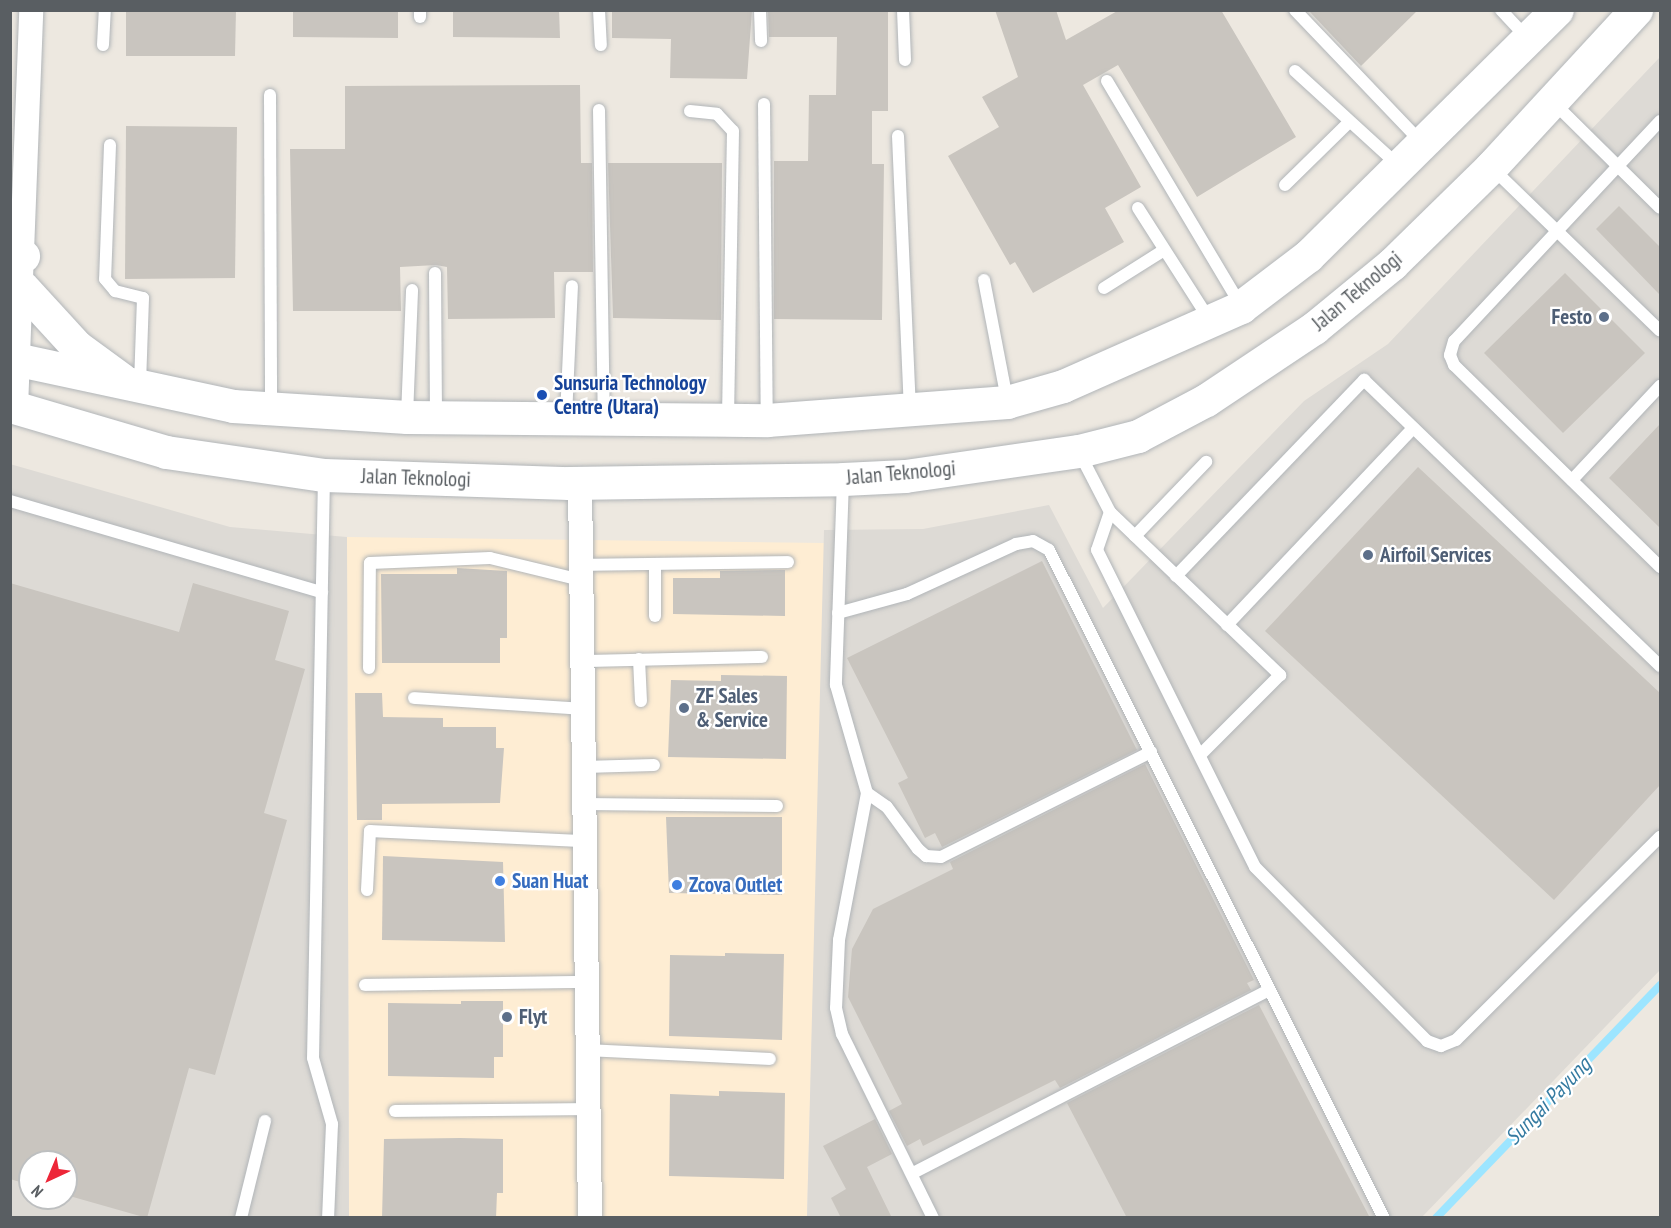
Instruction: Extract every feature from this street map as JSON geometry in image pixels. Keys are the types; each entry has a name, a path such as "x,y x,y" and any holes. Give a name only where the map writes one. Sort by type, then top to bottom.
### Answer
{"street":[{"path":"14,407 18,269 31,10"},
{"path":"16,360 233,406 421,417 767,420 910,412 1007,402 1063,386 1241,307 1308,256 1557,10"},
{"name":"Jalan Teknologi","path":"14,407 166,452 324,475 580,483 843,479 905,476 1079,451 1138,436 1167,421 1206,400 1314,328 1392,264 1491,167 1554,103 1636,10"},
{"path":"18,269 75,346 135,387"},
{"path":"580,483 590,1218"}],"lane":[{"path":"103,45 105,10"},
{"path":"599,10 600,45"},
{"path":"760,10 761,41"},
{"path":"903,10 904,60"},
{"path":"1295,10 1412,155"},
{"path":"1501,10 1528,39"},
{"path":"1295,71 1349,122 1412,155"},
{"path":"1107,81 1241,307"},
{"path":"270,95 271,408"},
{"path":"1554,103 1660,208"},
{"path":"764,104 767,420"},
{"path":"599,110 604,420"},
{"path":"690,111 717,114 733,131 728,420"},
{"path":"1660,121 1454,341 1450,355 1454,365 1660,567"},
{"path":"1286,185 1349,122"},
{"path":"898,136 910,412"},
{"path":"110,145 105,279 107,286 115,291 143,298 146,306 135,387"},
{"path":"1491,167 1660,331"},
{"path":"1138,208 1211,322"},
{"path":"1104,288 1164,250"},
{"path":"421,417 435,273"},
{"path":"984,280 1007,402"},
{"path":"566,419 572,286"},
{"path":"412,290 421,417"},
{"path":"1176,576 1364,380 1660,666"},
{"path":"1572,480 1660,386"},
{"path":"1227,625 1413,428"},
{"path":"1079,451 1110,512 1280,675 1200,755"},
{"path":"1135,536 1206,462"},
{"path":"324,475 313,1058 332,1124 328,1218"},
{"path":"843,479 836,686 867,793 839,940 836,1008 842,1034 933,1218"},
{"path":"10,501 322,592"},
{"path":"1110,512 1096,550 1255,867 1427,1041 1441,1046 1455,1040 1660,837"},
{"path":"838,613 907,594 1016,544 1033,541 1042,544 1055,558 1384,1218"},
{"path":"369,668 370,563 489,558 581,572 655,564 788,562"},
{"path":"655,564 655,616"},
{"path":"583,661 762,657"},
{"path":"639,659 641,701"},
{"path":"414,698 583,709"},
{"path":"867,793 887,807 918,849 927,856 941,857 1151,752"},
{"path":"584,767 654,765"},
{"path":"584,804 777,806"},
{"path":"367,890 370,831 585,841"},
{"path":"365,985 586,982"},
{"path":"912,1173 1269,990"},
{"path":"588,1050 770,1059"},
{"path":"395,1111 588,1109"},
{"path":"241,1218 266,1121"}],"shaded area":[{"path":"1660,57 1660,970 1422,1217 807,1218 824,530 923,529 1049,505 1103,608 1304,401 1388,344"},
{"path":"10,464 230,527 347,537 349,1217 11,1217"},
{"path":"347,537 825,543 807,1217 349,1217"}],"building":[{"path":"126,10 236,10 235,56 126,56"},
{"path":"293,10 398,10 398,38 293,37"},
{"path":"453,10 559,10 560,38 453,37"},
{"path":"612,10 752,10 747,79 670,78 671,39 612,38"},
{"path":"768,10 888,10 888,111 872,111 872,164 884,164 882,320 774,319 774,161 808,161 809,95 836,95 837,37 769,37"},
{"path":"995,10 1056,10 1066,40 1119,10 1221,10 1296,137 1197,197 1118,65 1083,85 1141,187 1105,208 1124,242 1033,293 1015,262 1010,265 948,156 999,127 982,97 1018,77"},
{"path":"1308,10 1418,10 1361,66"},
{"path":"580,85 581,163 592,163 593,272 554,272 555,318 448,319 447,267 436,265 400,267 401,311 293,311 290,149 345,149 345,86"},
{"path":"126,126 237,127 235,278 125,279"},
{"path":"608,163 722,163 721,320 613,318"},
{"path":"1619,206 1660,247 1660,295 1596,229"},
{"path":"1565,273 1645,353 1563,433 1484,353"},
{"path":"1660,424 1660,528 1609,478"},
{"path":"1418,467 1660,693 1660,785 1554,900 1265,631"},
{"path":"1042,561 1137,750 942,847 935,833 925,838 898,783 908,778 847,658"},
{"path":"457,568 507,571 507,638 500,638 500,663 382,663 381,574 457,574"},
{"path":"785,570 785,616 673,614 673,578 720,578 720,571"},
{"path":"10,583 179,632 193,583 289,611 275,660 305,669 264,813 287,820 215,1075 189,1068 147,1218 78,1198 78,1150 18,1150 18,1181 10,1179"},
{"path":"721,675 787,676 786,759 668,757 671,680 721,681"},
{"path":"355,693 382,693 383,717 443,718 443,727 496,727 496,748 504,748 500,803 382,804 382,820 357,820"},
{"path":"1145,764 1254,980 1247,983 1251,990 1060,1088 1055,1080 923,1146 920,1139 907,1146 889,1111 902,1104 848,997 852,949 873,909 953,869 950,862"},
{"path":"666,817 782,817 782,895 669,893"},
{"path":"383,856 503,862 505,942 382,940"},
{"path":"725,953 784,954 782,1040 669,1036 670,955 725,956"},
{"path":"461,1001 503,1001 503,1057 494,1057 494,1078 388,1076 388,1003 461,1004"},
{"path":"1259,1005 1370,1218 1127,1218 1067,1103"},
{"path":"719,1091 785,1093 784,1179 669,1176 670,1094 719,1096"},
{"path":"875,1119 892,1154 867,1167 892,1218 841,1218 831,1198 846,1189 823,1146"},
{"path":"384,1139 503,1139 503,1193 497,1193 496,1218 382,1218"}],"waterway":[{"name":"Sungai Payung","path":"1436,1218 1660,985"}],"place":[{"name":"Festo","path":"1604,317"},
{"name":"Sunsuria Technology Centre (Utara)","path":"542,395"},
{"name":"Airfoil Services","path":"1368,555"},
{"name":"ZF Sales & Service","path":"684,708"},
{"name":"Suan Huat","path":"500,881"},
{"name":"Zcova Outlet","path":"677,885"},
{"name":"Flyt","path":"507,1017"}]}
